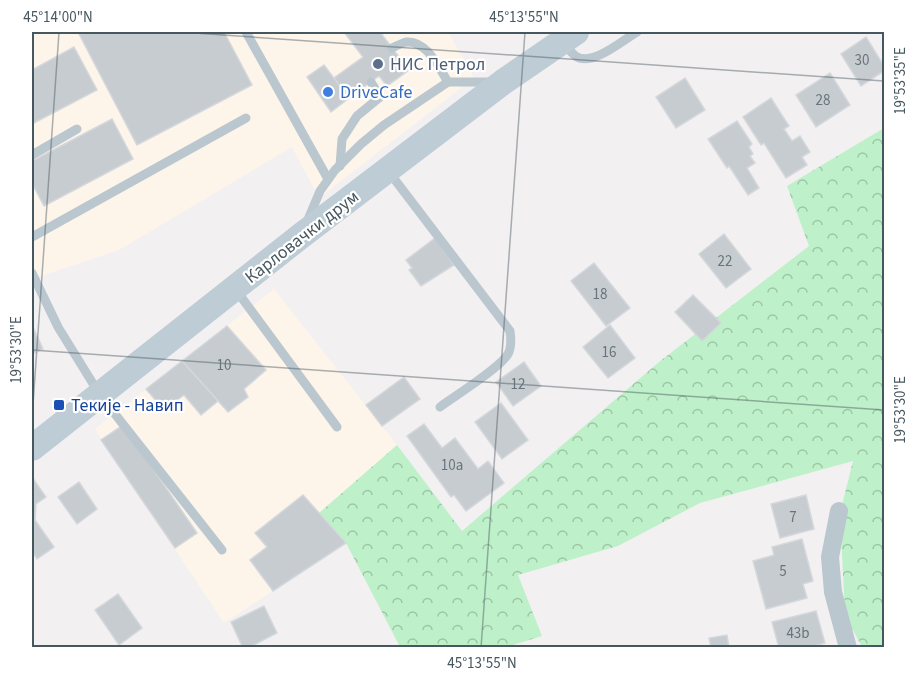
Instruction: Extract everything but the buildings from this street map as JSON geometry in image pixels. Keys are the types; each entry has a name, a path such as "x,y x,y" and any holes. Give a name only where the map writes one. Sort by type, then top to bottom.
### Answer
{"main road":[{"name":"Карловачки друм","path":"32,448 302,235 503,82 569,36"}],"street":[{"path":"839,511 830,557 833,592 848,648"}],"lane":[{"path":"246,32 328,180"},
{"path":"569,36 575,56 584,59 594,58 637,32"},
{"path":"392,48 406,42 418,44 427,51 448,82"},
{"path":"340,166 342,139 357,116 380,97 371,82"},
{"path":"302,235 320,190 361,144 384,125 448,82 503,82"},
{"path":"32,237 246,118"},
{"path":"32,155 77,129"},
{"path":"388,171 510,331 511,346 507,355 496,366 440,406"},
{"path":"32,273 58,327 100,395 222,550"},
{"path":"235,288 337,427"}],"shaded area":[{"path":"32,32 448,32 474,78 319,198 292,147 119,250 32,279"},
{"path":"274,289 397,445 319,513 346,543 224,623 95,429"}],"green space":[{"path":"884,128 884,647 862,647 845,615 840,513 853,461 700,503 618,546 518,575 542,636 506,647 400,647 346,543 319,513 397,445 462,531 659,362 809,246 787,186"}],"place":[{"name":"НИС Петрол","path":"378,64"},
{"name":"DriveCafe","path":"328,92"},
{"name":"Текије - Навип","path":"59,405"}]}
